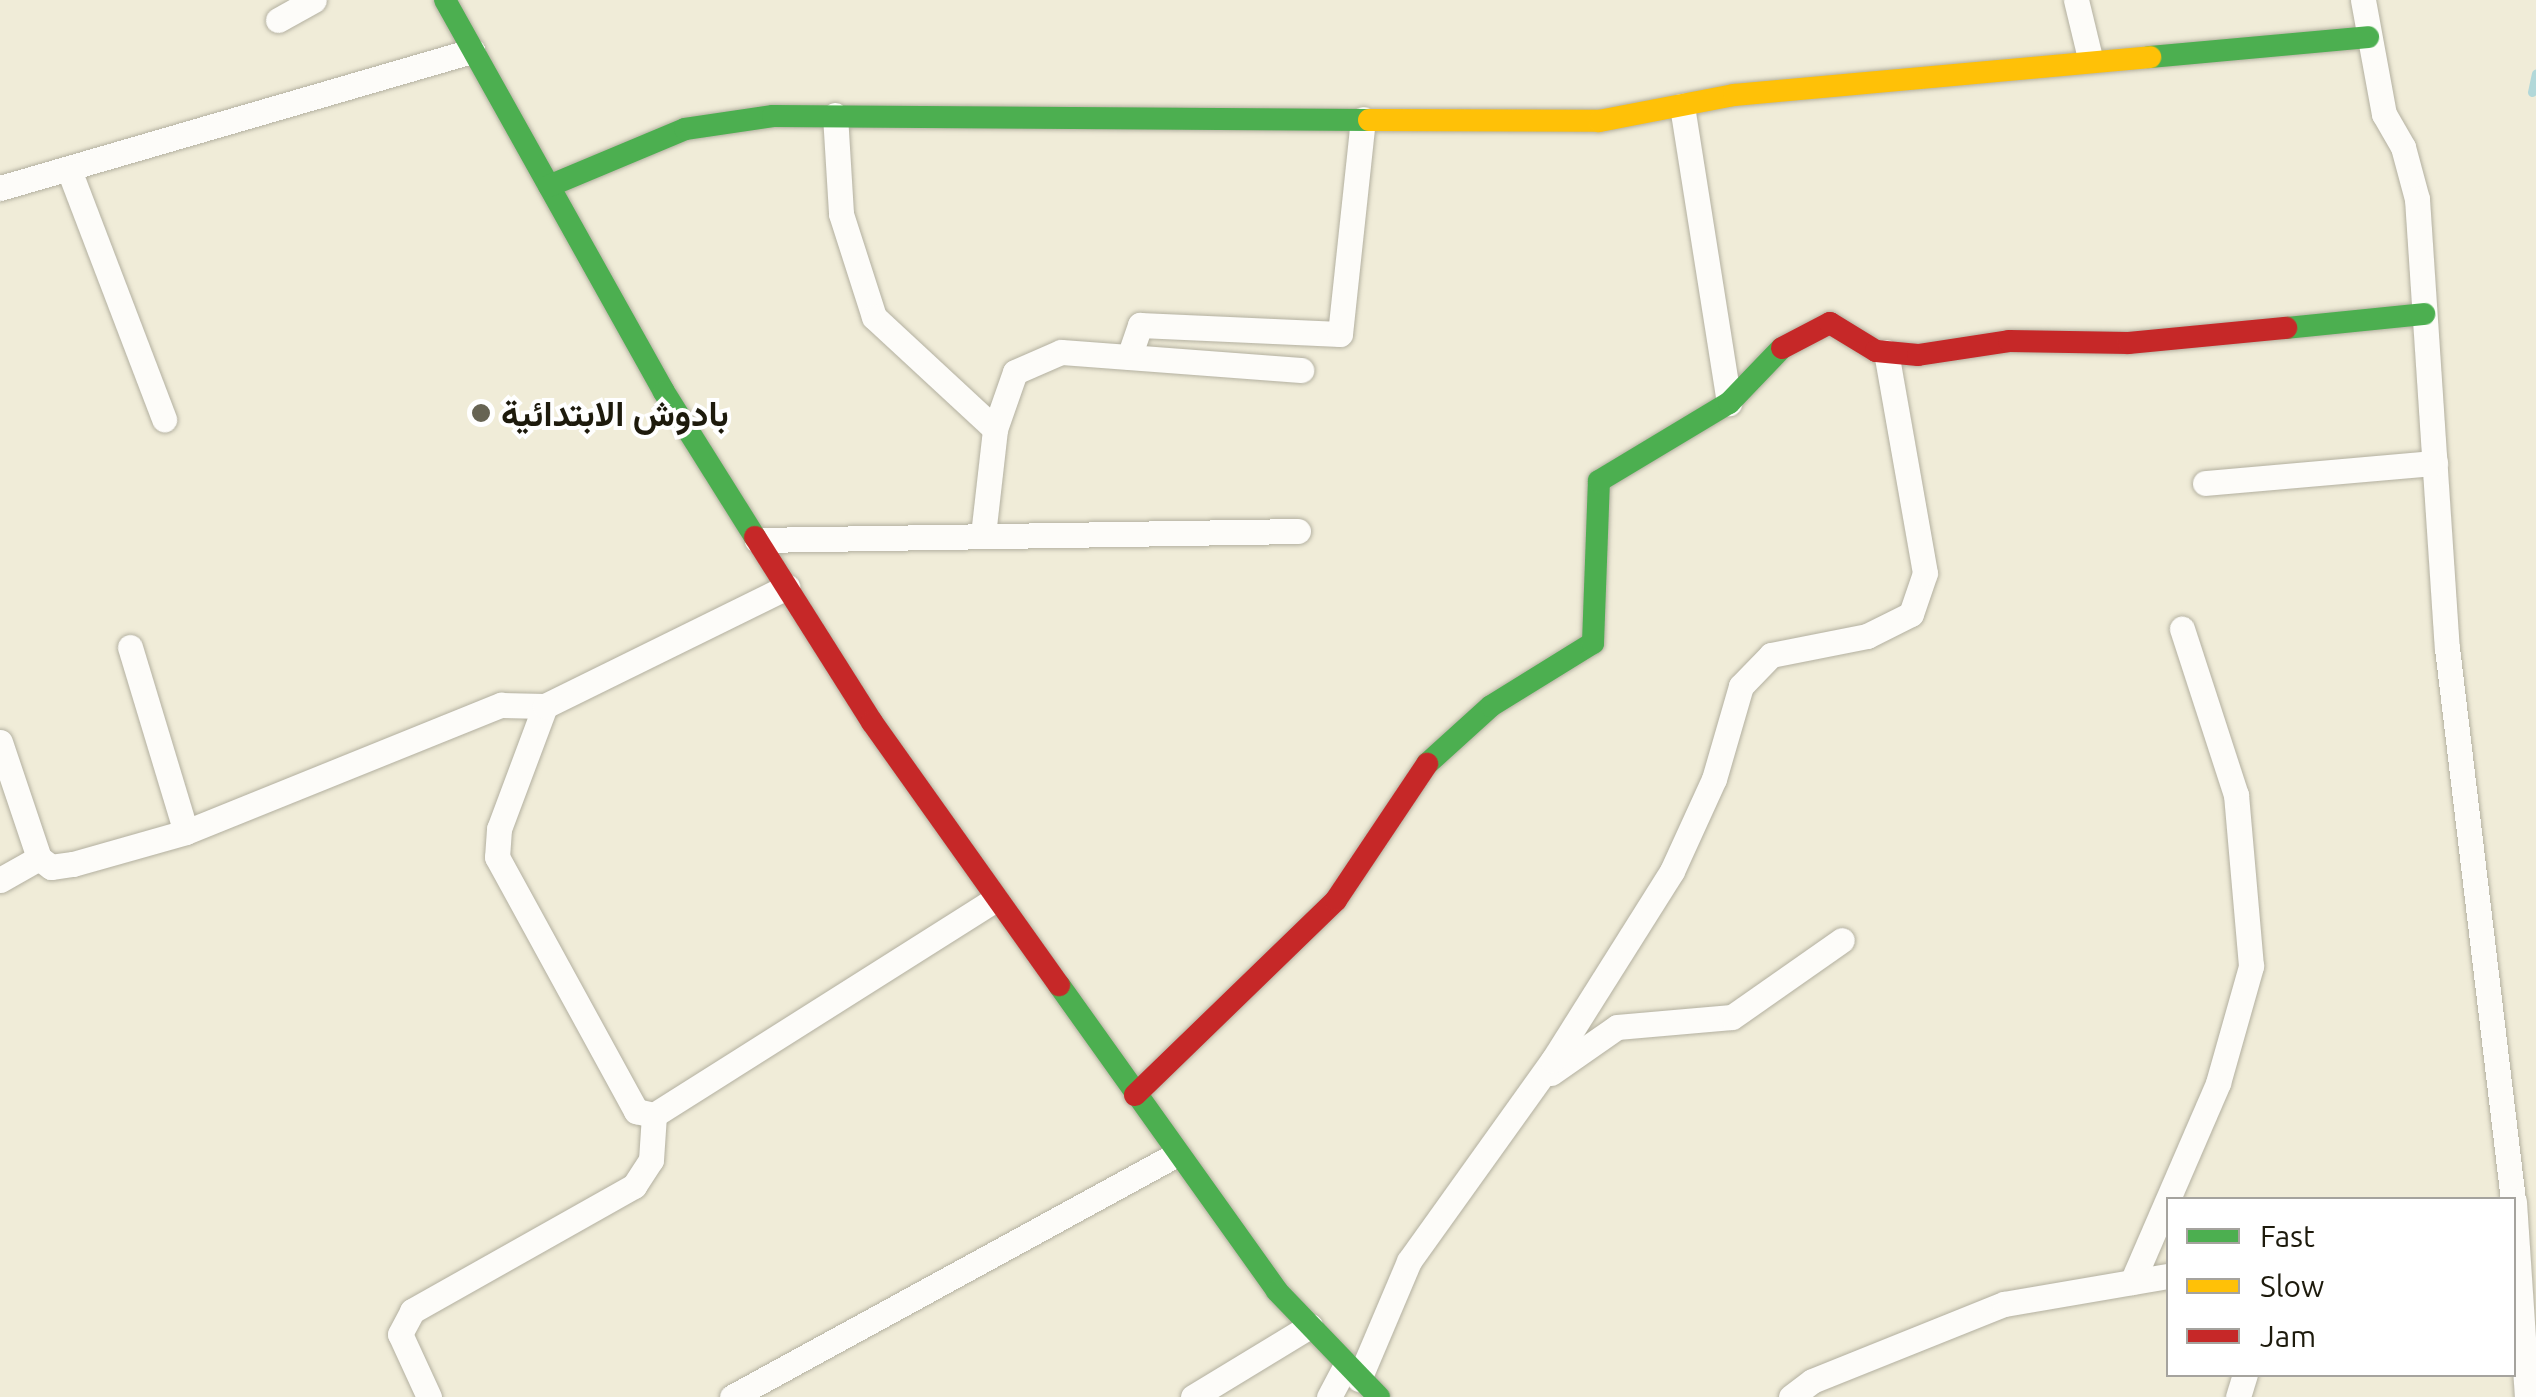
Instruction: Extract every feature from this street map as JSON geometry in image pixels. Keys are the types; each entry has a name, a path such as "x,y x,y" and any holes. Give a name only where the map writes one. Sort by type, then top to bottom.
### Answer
{"street":[{"path":"278,20 314,0"},
{"path":"445,0 548,186 786,587 996,898 1177,1154 1310,1326 1378,1397"},
{"path":"2076,0 2090,58"},
{"path":"2364,0 2384,114 2403,147 2418,199 2448,648 2513,1197"},
{"path":"548,186 615,153 685,129 773,116 1599,121 1734,95 2090,58 2368,37"},
{"path":"0,188 473,51"},
{"path":"1682,106 1730,403"},
{"path":"835,115 841,214 874,317 994,430"},
{"path":"1128,357 1140,325 1340,334 1363,119"},
{"path":"69,170 164,420"},
{"path":"1135,1095 1336,900 1422,769 1490,706 1593,643 1599,481 1730,403 1774,352 1830,323 1886,352 1918,355 2009,341 2129,343 2424,314"},
{"path":"983,535 994,430 1014,372 1061,352 1301,370"},
{"path":"1329,1397 1353,1372 1409,1261 1540,1080 1672,871 1714,780 1741,686 1771,656 1868,636 1911,614 1925,573 1886,352"},
{"path":"2205,483 2435,462"},
{"path":"757,540 1298,532"},
{"path":"0,742 40,858 51,867 73,864 186,832 500,705 545,706 786,587"},
{"path":"2169,1197 2218,1083 2251,966 2236,794 2209,728 2182,629"},
{"path":"130,647 186,832"},
{"path":"545,706 498,830 497,857 610,1073 636,1111 654,1115 996,898"},
{"path":"0,880 40,858"},
{"path":"1540,1080 1616,1027 1732,1016 1842,940"},
{"path":"428,1397 400,1334 412,1311 634,1186 651,1160 654,1115"},
{"path":"732,1397 1177,1154"},
{"path":"2132,1282 2166,1203"},
{"path":"2516,1228 2527,1397"},
{"path":"1791,1397 1812,1381 2004,1304 2166,1276"},
{"path":"1193,1397 1310,1326"}],"waterway":[{"path":"2532,92 2536,73"}],"traffic: fast":[{"path":"445,0 664,392 755,537"},
{"path":"2150,57 2368,37"},
{"path":"549,186 685,129 773,116 1369,120"},
{"path":"2286,328 2424,314"},
{"path":"1427,764 1491,706 1593,643 1599,481 1729,403 1782,348"},
{"path":"1059,985 1277,1291 1379,1397"}],"traffic: slow":[{"path":"1369,120 1599,121 1734,95 2150,57"}],"traffic: jam":[{"path":"1782,348 1830,323 1876,351 1918,355 2009,341 2129,343 2286,328"},
{"path":"755,537 872,722 1059,985"},
{"path":"1135,1095 1336,900 1427,764"}],"place":[{"name":"بادوش الابتدائية","path":"481,413"}]}
